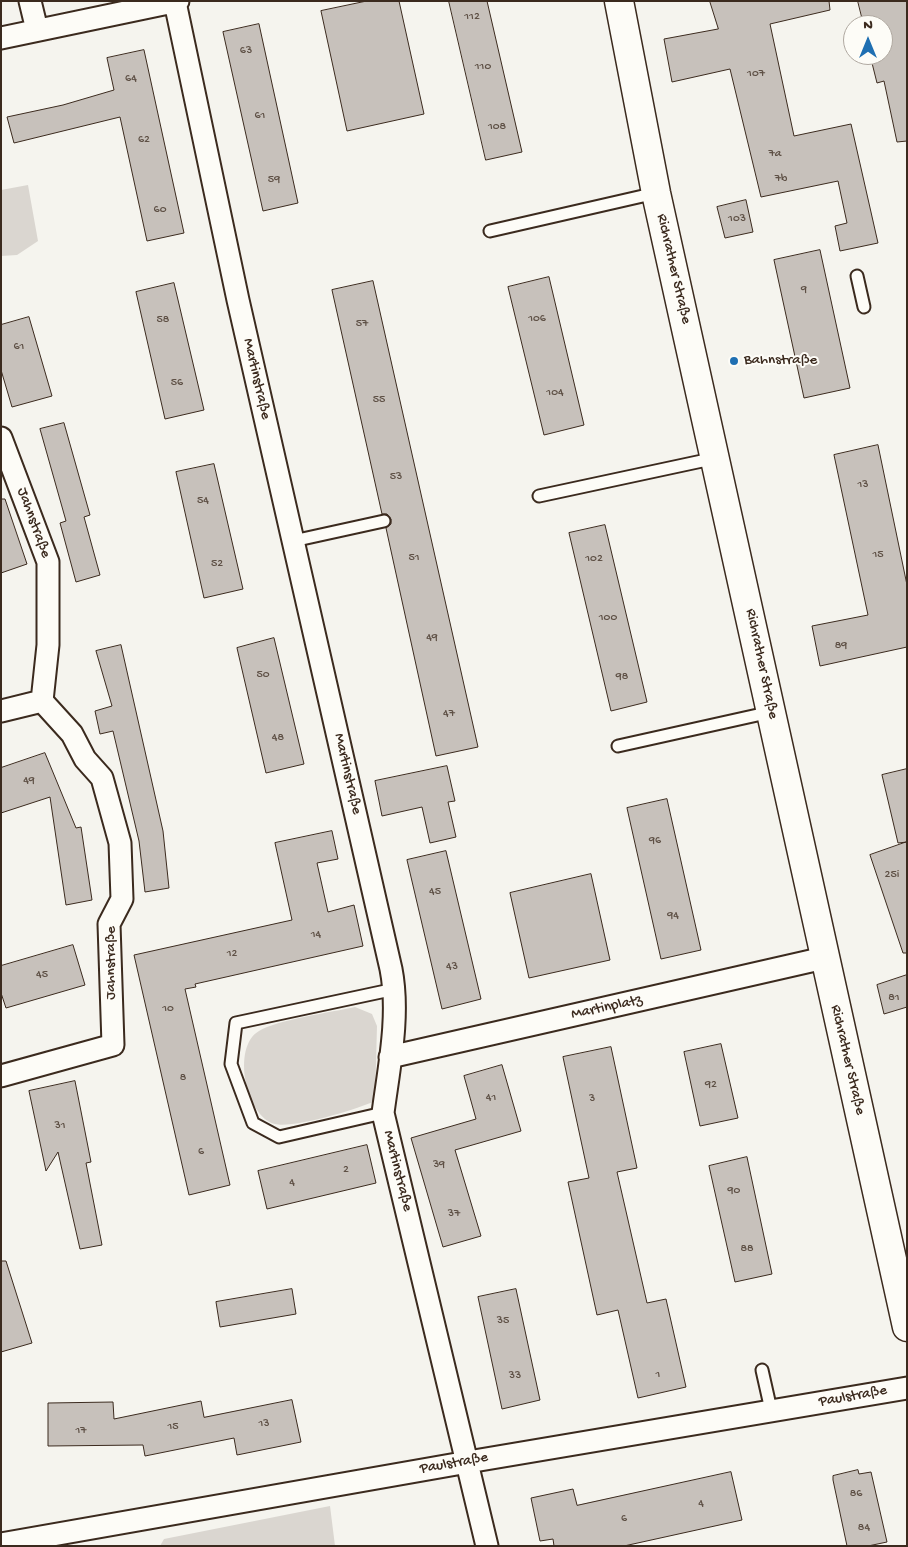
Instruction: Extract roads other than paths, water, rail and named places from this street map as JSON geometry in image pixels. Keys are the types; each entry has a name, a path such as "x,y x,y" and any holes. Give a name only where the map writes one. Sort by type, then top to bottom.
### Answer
{"street":[{"path":"30,1 37,30"},
{"name":"Richrather Straße","path":"618,1 656,194 907,1327"},
{"path":"1,38 177,2"},
{"name":"Martinstraße","path":"177,2 238,300 395,990 390,1057 383,1113 487,1546"},
{"name":"Jahnstraße","path":"1,438 48,562 48,645 42,701 72,734 85,759 102,778 120,843 122,899 109,924 113,1045 1,1076"},
{"path":"1,711 42,701"},
{"name":"Martinplatz","path":"390,1057 824,958"},
{"name":"Paulstraße","path":"1,1544 468,1462 907,1388"}],"lane":[{"path":"490,231 656,194"},
{"path":"857,276 864,307"},
{"path":"539,496 716,458"},
{"path":"293,541 384,521"},
{"path":"618,746 771,712"},
{"path":"383,1113 279,1137 253,1123 231,1064 236,1023 395,990"},
{"path":"762,1370 771,1410"}],"place":[{"name":"Bahnstraße","path":"734,361"}]}
